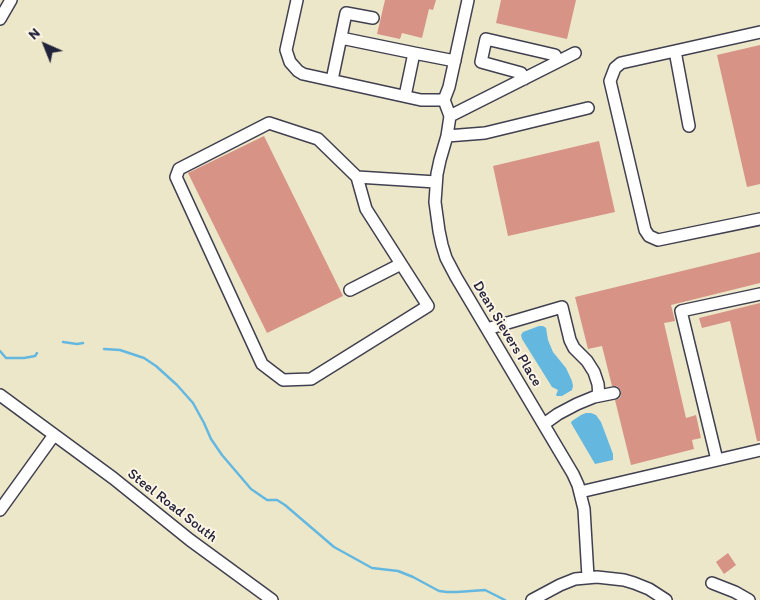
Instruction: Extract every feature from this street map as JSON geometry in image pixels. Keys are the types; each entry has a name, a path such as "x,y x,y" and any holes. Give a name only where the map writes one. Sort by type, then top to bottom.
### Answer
{"street":[{"path":"0,20 11,0"},
{"path":"298,0 286,50 290,62 298,71 303,74 422,100 444,100 449,88 468,0"},
{"path":"332,80 346,13 373,18"},
{"path":"760,32 621,63 615,68 610,81 645,230 649,236 658,240 760,218"},
{"path":"341,38 454,62"},
{"path":"524,79 521,73 480,62 486,39 555,55 558,61"},
{"path":"675,51 689,126"},
{"path":"405,96 414,53"},
{"path":"450,116 575,53"},
{"name":"Dean Sievers Place","path":"444,100 450,116 448,136 440,160 436,182 435,202 438,231 444,251 456,277 486,329 573,474 584,509 588,577"},
{"path":"448,136 485,133 588,108"},
{"path":"269,123 318,139 357,177 366,209 428,306 311,379 284,380 262,364 176,177 179,169 269,123"},
{"path":"357,177 436,182"},
{"path":"350,290 401,264"},
{"path":"717,460 681,311 760,294"},
{"path":"486,329 562,307 570,340 574,348 587,361 594,372 599,396"},
{"path":"544,424 568,408 585,400 614,393"},
{"name":"Steel Road South","path":"0,395 113,478 190,540 272,600"},
{"path":"0,510 54,435"},
{"path":"580,492 760,450"},
{"path":"532,600 560,584 588,577 608,577 634,583 649,589 666,600"},
{"path":"712,583 749,600"}],"water":[{"path":"539,326 546,328 553,352 566,368 572,381 572,390 562,396 556,395 558,390 552,387 522,339 521,335 523,332"},
{"path":"586,413 596,415 601,422 613,454 613,460 595,464 571,423"}],"building":[{"path":"385,0 436,0 433,10 429,9 422,38 402,33 400,39 377,34"},
{"path":"501,0 576,0 567,39 496,23"},
{"path":"760,45 760,184 747,187 717,55"},
{"path":"264,136 343,296 267,333 188,173"},
{"path":"599,141 615,212 508,236 493,166"},
{"path":"760,252 760,283 671,305 675,321 664,323 686,418 696,415 701,438 692,440 694,449 631,465 615,400 621,396 621,391 617,386 612,386 602,346 588,349 575,297"},
{"path":"760,303 760,441 757,441 730,321 702,328 699,318"},
{"path":"728,553 736,565 724,574 716,562"}],"waterway":[{"path":"63,342 83,343"},
{"path":"104,349 120,350 144,358 156,366 193,403 211,439 251,489 267,500 277,500 285,505 334,547 372,568 398,571 439,591 485,590 505,600"},
{"path":"0,351 6,358 24,358 35,356 37,353"}]}
